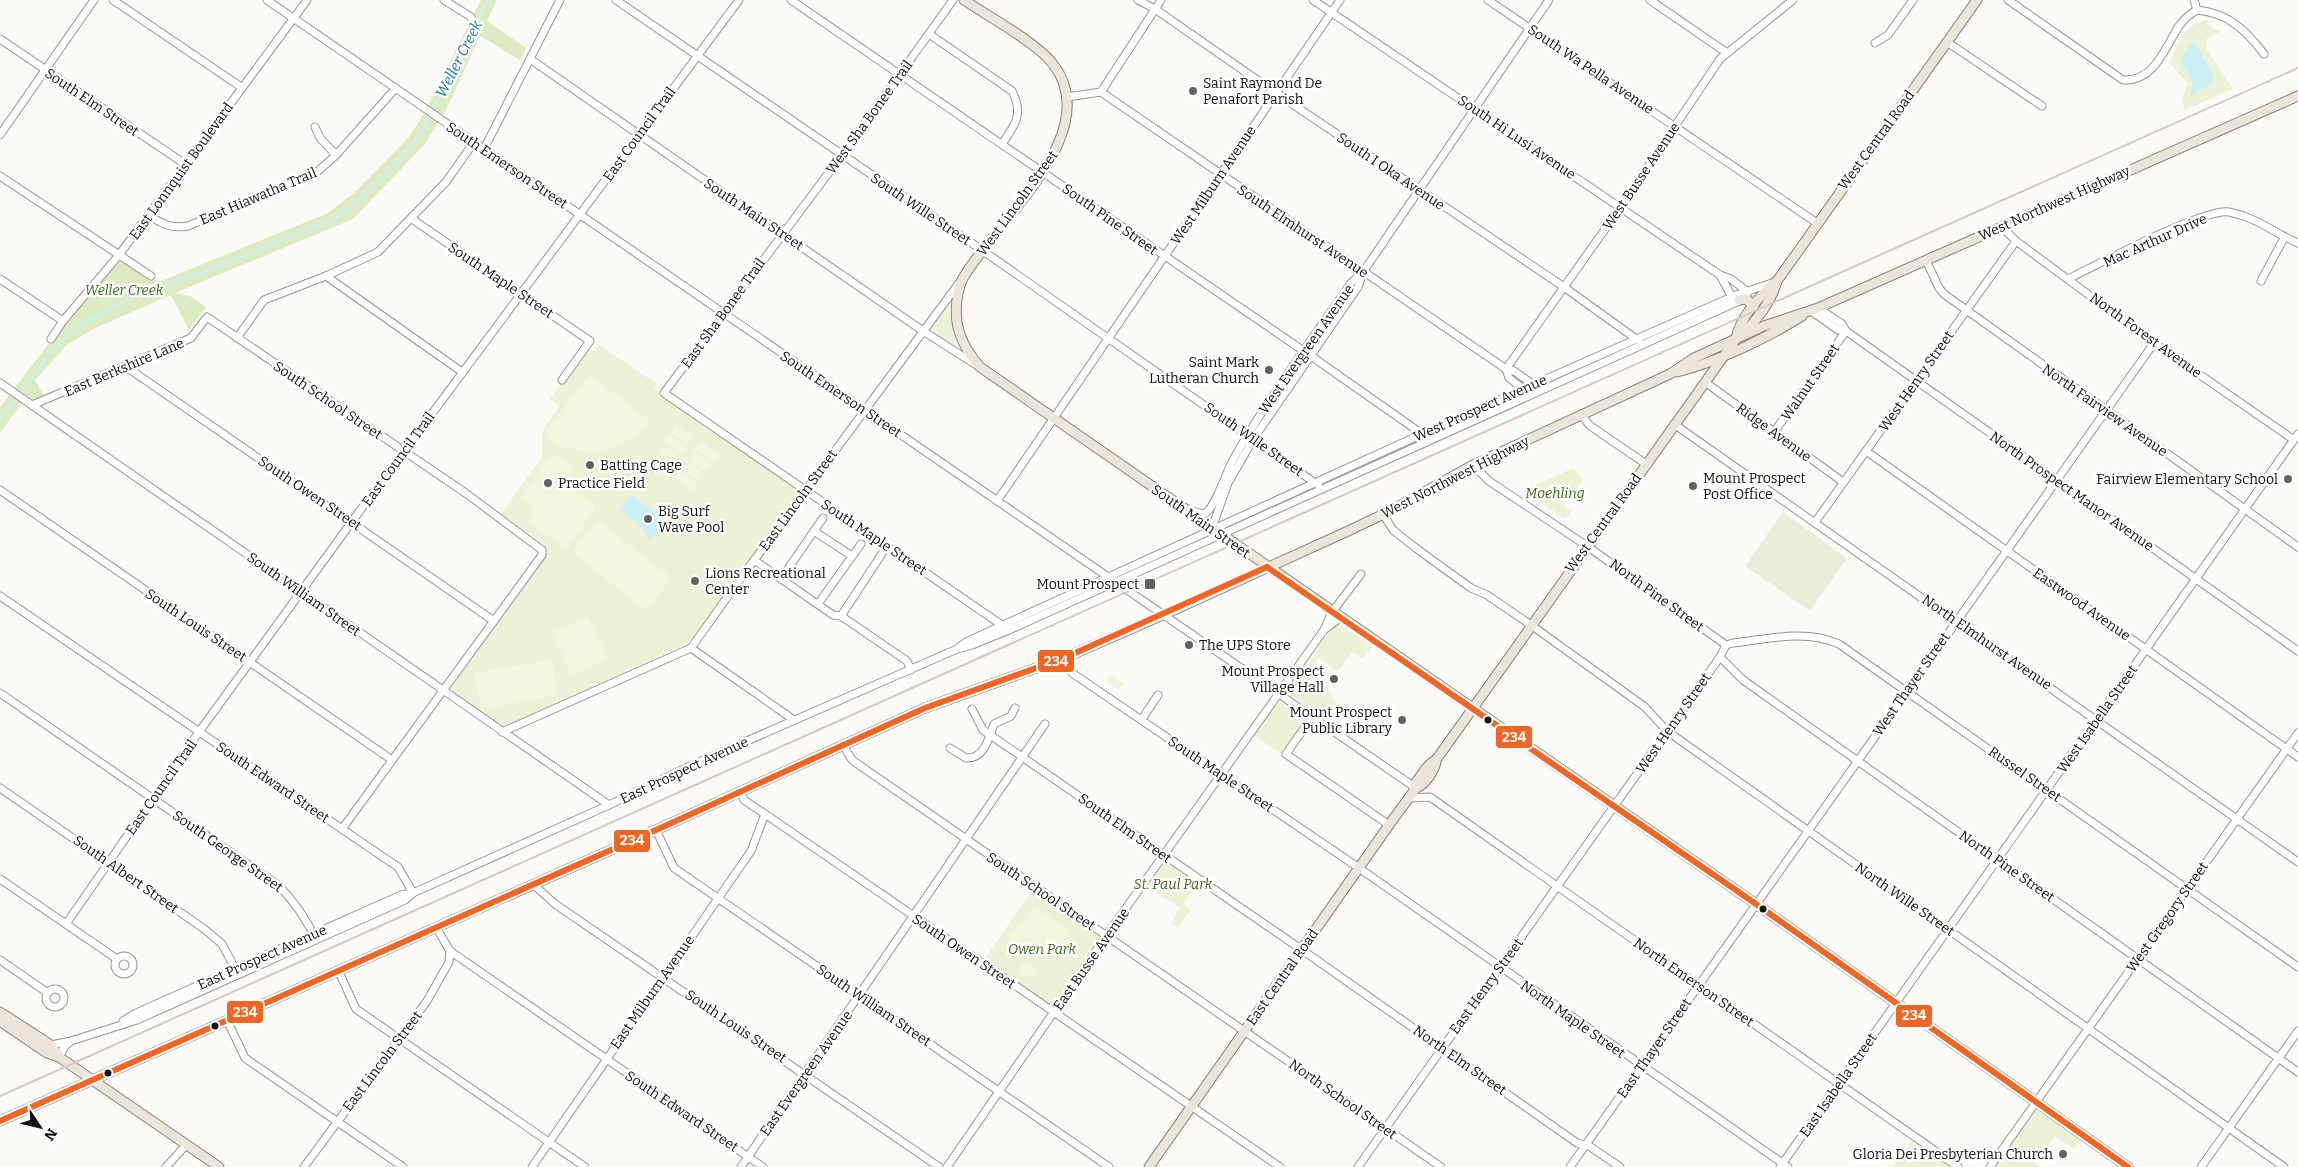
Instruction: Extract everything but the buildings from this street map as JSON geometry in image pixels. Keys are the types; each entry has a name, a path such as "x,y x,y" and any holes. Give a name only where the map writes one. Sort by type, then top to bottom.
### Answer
{"main road":[{"path":"964,0 1040,51 1054,64 1067,97"},
{"name":"West Central Road","path":"1736,339 1738,328 1765,291 1777,281 1977,0"},
{"name":"West Northwest Highway","path":"0,1121 942,701 1064,658 1163,615 1382,514 1473,465 1670,374 1694,358 1764,326 1815,309 2298,96"},
{"name":"West Lincoln Street","path":"957,329 956,306 961,281 1042,172 1064,134 1067,97"},
{"name":"West Central Road","path":"1472,709 1674,424 1736,339 1748,330 1758,316 1774,292 1777,281"},
{"path":"1735,299 1746,299 1754,306"},
{"name":"West Northwest Highway","path":"1670,374 1696,367 1781,330 1815,309"},
{"path":"1758,316 1759,323 1764,326"},
{"name":"South Main Street","path":"957,329 970,355 980,367 1053,420 1615,806 2128,1167"},
{"name":"East Central Road","path":"1416,788 1420,776 1431,762 1436,760 1472,709"},
{"name":"East Central Road","path":"1149,1167 1416,788 1424,782 1436,766 1436,760"},
{"path":"0,1012 4,1023 47,1053 59,1056"},
{"path":"4,1023 51,1045 59,1056 92,1080 220,1167"}],"street":[{"path":"0,135 94,0"},
{"path":"113,0 242,87"},
{"name":"South Emerson Street","path":"267,0 1416,788"},
{"name":"East Lonnquist Boulevard","path":"51,339 119,255 184,164 307,0"},
{"path":"444,0 471,17"},
{"path":"484,149 560,0"},
{"name":"South Wille Street","path":"616,0 1250,436 1316,482 1321,489"},
{"name":"East Council Trail","path":"66,924 152,798 301,592 696,55 739,0"},
{"name":"South Pine Street","path":"791,0 1304,351 1429,440"},
{"name":"West Sha Bonee Trail","path":"782,233 842,155 953,0"},
{"name":"South I Oka Avenue","path":"1138,0 1155,9 1564,287 1637,338 1642,345"},
{"path":"1067,97 1101,92 1161,0"},
{"name":"South Hi Lusi Avenue","path":"1313,0 1620,208 1720,275 1731,279 1748,292"},
{"name":"West Milburn Avenue","path":"1053,420 1340,0"},
{"name":"South Wa Pella Avenue","path":"1488,0 1818,223"},
{"name":"West Evergreen Avenue","path":"1184,509 1202,514 1211,510 1226,470 1311,356 1358,287 1364,272 1550,0"},
{"path":"1650,0 1727,53"},
{"name":"West Busse Avenue","path":"1506,369 1620,208 1720,59 1793,0"},
{"path":"1875,44 1888,35 1913,0"},
{"path":"2008,0 2122,80 2132,80 2146,74 2156,64 2180,24 2197,10 2212,11 2238,25 2248,33 2264,54"},
{"path":"2194,0 2197,10"},
{"path":"929,34 1012,91 1017,102 1018,114 1015,125 1002,144"},
{"name":"South Elm Street","path":"0,39 184,164"},
{"path":"1947,42 2042,106"},
{"name":"South Main Street","path":"530,59 638,136 923,331 980,367"},
{"name":"East Hiawatha Trail","path":"148,215 166,226 177,228 188,226 317,172 336,155 396,88"},
{"name":"South Elmhurst Avenue","path":"1101,92 1506,369 1514,371 1540,390"},
{"path":"315,127 320,138 336,155"},
{"path":"237,338 264,300 326,276 378,252 446,182 474,142"},
{"path":"0,176 151,276"},
{"name":"Mac Arthur Drive","path":"2068,279 2209,215 2226,212 2249,216 2284,238 2298,243"},
{"name":"South Maple Street","path":"412,219 590,341 562,380"},
{"name":"North Forest Avenue","path":"2004,225 2007,232 2016,241 2154,343 2296,437"},
{"name":"East Sha Bonee Trail","path":"664,393 782,233"},
{"path":"2261,281 2284,238"},
{"name":"West Henry Street","path":"1816,521 2016,241"},
{"name":"North Fairview Avenue","path":"1926,260 1941,291 1966,311 2298,547"},
{"name":"West Evergreen Avenue","path":"1215,530 1218,509 1250,436 1304,351 1351,283 1364,272"},
{"name":"South Hi Lusi Avenue","path":"1720,275 1735,299"},
{"path":"326,276 462,372"},
{"path":"0,279 63,322"},
{"name":"East Lincoln Street","path":"691,648 864,410 961,281"},
{"name":"West Prospect Avenue","path":"1215,530 1321,489 1642,345 1748,292 1777,281"},
{"name":"West Prospect Avenue","path":"1215,530 1316,482 1637,338 1735,299"},
{"name":"North Prospect Manor Avenue","path":"1815,309 1838,330 1846,331 2298,652"},
{"name":"South School Street","path":"207,317 466,494 542,550 542,555 494,621"},
{"name":"East Berkshire Lane","path":"32,405 191,338 207,317"},
{"name":"Walnut Street","path":"1774,432 1846,331"},
{"name":"West Thayer Street","path":"1756,904 2154,343"},
{"name":"South Owen Street","path":"126,366 494,621"},
{"name":"South Elmhurst Avenue","path":"1506,369 1508,378 1531,394"},
{"name":"Ridge Avenue","path":"1705,382 1843,482"},
{"name":"South William Street","path":"0,384 608,805"},
{"name":"South Maple Street","path":"664,393 1006,627"},
{"path":"1582,415 1587,423 1646,464"},
{"path":"997,501 1053,420"},
{"name":"North Elmhurst Avenue","path":"1674,424 1816,521 2298,862"},
{"name":"West Isabella Street","path":"1896,1003 2296,437"},
{"name":"Eastwood Avenue","path":"1866,451 2298,757"},
{"path":"1473,465 1489,481 1587,546"},
{"name":"South Louis Street","path":"0,490 392,760"},
{"path":"1218,509 1224,518 1233,520"},
{"path":"1382,514 1392,530 1441,567 1531,625"},
{"path":"781,579 823,518"},
{"name":"East Prospect Avenue","path":"51,1045 72,1041 137,1020 315,937 405,900 413,893 692,765 957,649 972,645 1006,627 1112,580 1215,530"},
{"path":"814,531 852,556"},
{"path":"818,604 861,544"},
{"path":"841,616 888,546"},
{"name":"North Pine Street","path":"1587,546 1730,644"},
{"path":"754,560 833,615 841,616 907,661 911,670"},
{"path":"1332,612 1361,574"},
{"name":"South Edward Street","path":"0,596 398,867 413,893"},
{"name":"East Busse Avenue","path":"947,1167 1106,936 1324,630 1332,612"},
{"name":"East Busse Avenue","path":"1324,630 1340,618"},
{"path":"342,828 494,621"},
{"name":"North Wille Street","path":"1531,625 1646,707 1667,731 2284,1167"},
{"name":"Russel Street","path":"1730,644 1806,635 1829,639 1848,649 2298,967"},
{"name":"West Henry Street","path":"1615,806 1730,644"},
{"path":"502,732 691,648 794,720"},
{"name":"North Pine Street","path":"1720,657 1743,680 2298,1072"},
{"name":"South Maple Street","path":"1064,658 1072,673 1359,868"},
{"name":"South George Street","path":"0,693 278,885 303,914 315,937"},
{"path":"1142,720 1158,695"},
{"path":"950,748 960,756 970,758 984,749 992,736 994,724 1011,716 1015,708"},
{"name":"South Elm Street","path":"972,710 980,728 1302,949"},
{"path":"1312,717 1286,754 1389,826"},
{"name":"East Evergreen Avenue","path":"741,1167 1045,724"},
{"name":"West Gregory Street","path":"1990,1167 2298,733"},
{"name":"South School Street","path":"842,745 852,760 1245,1030"},
{"path":"1409,798 1430,797 1424,782"},
{"name":"South Albert Street","path":"0,788 109,862 214,938 228,953 237,972"},
{"name":"South Owen Street","path":"740,791 744,800 1280,1167"},
{"name":"North Emerson Street","path":"1430,797 1958,1167"},
{"name":"East Henry Street","path":"1358,1167 1615,806"},
{"name":"East Milburn Avenue","path":"532,1167 754,846 765,814"},
{"name":"South William Street","path":"656,830 674,868 1109,1167"},
{"name":"North Maple Street","path":"1359,868 1784,1166"},
{"path":"0,879 117,959"},
{"name":"South Louis Street","path":"533,884 555,904 939,1167"},
{"name":"East Thayer Street","path":"1570,1167 1756,904"},
{"name":"South Edward Street","path":"436,928 450,951 763,1167"},
{"name":"North Elm Street","path":"1302,949 1577,1142 1586,1144 1620,1167"},
{"name":"East Lincoln Street","path":"304,1167 432,994 449,962 450,951"},
{"path":"0,960 48,993"},
{"path":"338,970 356,1009 585,1167"},
{"name":"East Isabella Street","path":"1784,1166 1896,1003"},
{"path":"227,1020 245,1058 403,1167"},
{"name":"North School Street","path":"1245,1030 1440,1167"},
{"path":"2201,1167 2298,1031"},
{"path":"59,1056 65,1046 72,1041"},
{"path":"166,1167 186,1144"}],"green space":[{"name":"Weller Creek","path":"481,0 497,0 487,21 526,48 520,60 480,36 446,110 425,144 353,219 175,293 190,296 206,307 189,330 171,295 93,329 67,345 35,380 44,396 33,400 25,398 0,433 0,407 53,338 120,261 151,279 161,281 328,213 357,190 409,137 422,117"},
{"path":"2209,20 2207,24 2220,32 2206,39 2207,50 2233,89 2185,110 2182,98 2188,84 2169,62 2184,34 2194,25"},
{"path":"948,301 956,350 929,328"},
{"path":"599,345 657,384 654,389 798,488 799,493 686,644 504,727 454,692 451,687 545,558 547,552 541,541 501,514 542,457 542,435 545,426 560,406 550,399 587,350 594,351"},
{"path":"590,374 651,422 637,434 613,447 596,451 559,448 546,438 549,427"},
{"path":"676,425 693,436 687,444 671,433"},
{"path":"669,435 686,446 681,454 664,443"},
{"path":"702,442 718,454 713,462 696,450"},
{"path":"663,445 679,456 674,464 657,452"},
{"path":"695,452 711,464 706,472 689,460"},
{"path":"551,453 574,467 561,489 572,489 581,493 596,507 569,547 566,548 529,524 534,506 522,499"},
{"path":"656,454 673,466 667,474 650,462"},
{"path":"688,462 705,474 699,481 682,470"},
{"name":"Moehling","path":"1573,468 1583,480 1564,506 1571,512 1565,519 1524,490"},
{"path":"681,472 698,483 692,491 676,480"},
{"path":"1783,512 1847,558 1810,611 1745,566"},
{"path":"597,520 672,578 645,611 572,552"},
{"path":"588,616 608,659 572,675 552,632"},
{"path":"1335,625 1340,625 1372,646 1363,659 1352,652 1338,671 1319,658 1309,672 1329,687 1327,690 1332,693 1331,696 1337,705 1325,722 1289,694 1287,687 1290,682 1296,681 1318,649 1317,645"},
{"path":"552,660 557,695 481,709 474,673"},
{"path":"1112,675 1124,684 1119,690 1107,682"},
{"path":"1279,702 1306,720 1282,755 1254,735"},
{"name":"St. Paul Park","path":"1165,861 1197,883 1183,905 1190,910 1178,928 1171,923 1180,908 1147,886"},
{"name":"Owen Park","path":"1032,890 1099,936 1053,1005 1050,1005 984,960"},
{"path":"1038,909 1071,931 1057,947 1041,955 1023,955 1004,946 1029,910"},
{"path":"1021,964 1037,967 1034,978 1019,974"},
{"path":"2040,1110 2080,1139 2074,1149 2055,1136 2042,1155 2037,1152 2031,1160 2040,1167 1995,1167 2034,1112"},
{"path":"1911,1140 1950,1167 1892,1167"}],"water":[{"path":"2194,42 2214,77 2214,82 2192,95 2190,93 2193,85 2192,81 2181,63 2189,45"},
{"name":"Big Surf Wave Pool","path":"631,495 652,510 668,514 661,528 650,540 641,526 619,511"}],"waterway":[{"name":"Weller Creek","path":"20,394 53,350 67,335 84,323 126,300 211,269 337,217 361,198 419,137 488,0"},
{"name":"Weller Creek","path":"0,419 17,398"}],"railway":[{"path":"0,1096 2298,68"}],"transit line":[{"name":"234","path":"1267,567 1756,904 2128,1167"},
{"name":"234","path":"0,1121 656,830 925,708 1064,658 1267,567"}],"place":[{"name":"Saint Raymond De Penafort Parish","path":"1193,91"},
{"name":"Saint Mark Lutheran Church","path":"1269,370"},
{"name":"Batting Cage","path":"590,465"},
{"name":"Fairview Elementary School","path":"2288,479"},
{"name":"Practice Field","path":"548,483"},
{"name":"Mount Prospect Post Office","path":"1693,486"},
{"name":"Big Surf Wave Pool","path":"648,519"},
{"name":"Lions Recreational Center","path":"695,581"},
{"name":"Mount Prospect","path":"1150,584"},
{"name":"The UPS Store","path":"1189,645"},
{"name":"Mount Prospect Village Hall","path":"1334,679"},
{"name":"Mount Prospect Public Library","path":"1402,720"},
{"name":"Gloria Dei Presbyterian Church","path":"2063,1154"}]}
